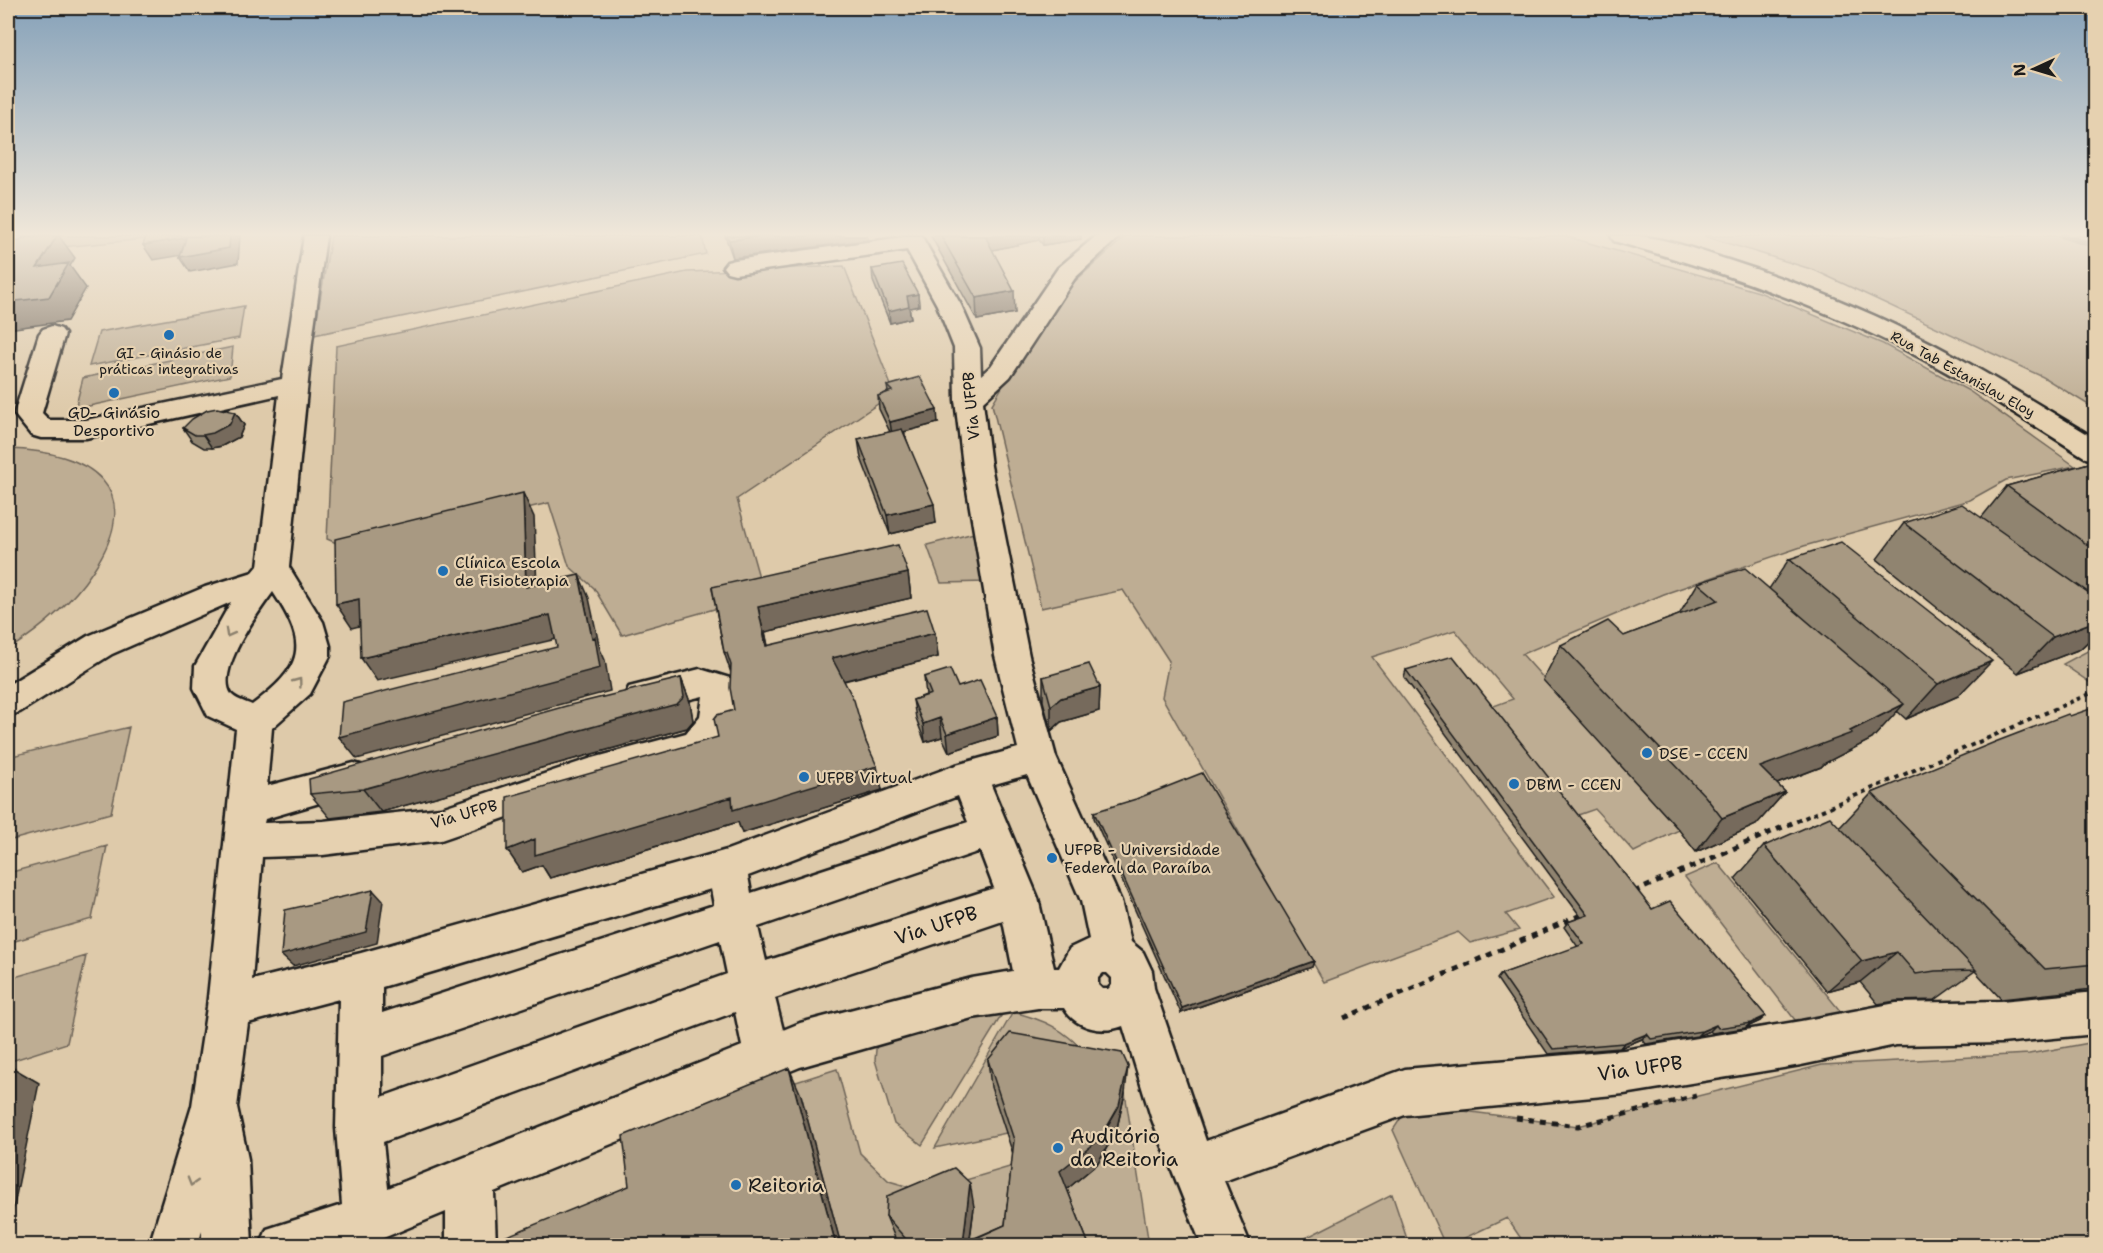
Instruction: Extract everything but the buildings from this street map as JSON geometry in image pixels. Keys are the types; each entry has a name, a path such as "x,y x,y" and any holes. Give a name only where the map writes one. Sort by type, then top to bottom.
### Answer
{"street":[{"path":"255,722 220,706 211,688 212,666 245,606 272,575 307,294"},
{"name":"Via UFPB","path":"943,294 967,348 969,400 977,466 1012,656 1038,757 1101,901 1094,986"},
{"path":"969,400 1001,371 1052,294"},
{"name":"Rua Tab Estanislau Eloy","path":"1799,294 1900,337 1990,386 2096,452"},
{"path":"52,334 28,414 41,429 86,429 294,384"},
{"path":"8,702 100,645 216,595 272,575"},
{"path":"173,1245 215,1106 228,1007 255,722 294,688 313,656 313,638 293,597 272,575"},
{"name":"Via UFPB","path":"245,824 323,838 441,824 589,774 698,745 717,720 721,689 700,682 611,705"},
{"path":"228,1007 361,973 727,867 969,776 1038,757"},
{"path":"245,824 384,769"},
{"name":"Via UFPB","path":"969,776 1018,898 1094,986 1159,1074 1194,1168 1227,1245"},
{"path":"358,1042 736,918 991,831"},
{"path":"727,867 767,1058"},
{"name":"Via UFPB","path":"359,1128 751,986 1018,898"},
{"path":"351,1230 359,1128 358,1042 361,973"},
{"path":"284,1245 351,1230 470,1178 800,1045 972,998 1094,986"},
{"name":"Via UFPB","path":"1194,1168 1405,1092 1624,1072 1801,1044 1896,1024 2001,1022 2096,1012"},
{"path":"215,1106 225,1159 227,1245"},
{"path":"470,1178 471,1245"}],"path":[{"path":"1627,895 2096,691"},
{"path":"1344,1018 1594,909"}],"shaded area":[{"path":"321,294 510,294 314,335"},
{"path":"580,294 855,294 894,393 737,499 764,595 622,635 594,588 569,566 549,503 350,549 327,539 336,346"},
{"path":"1060,294 1765,294 1883,344 1969,391 2075,466 2006,480 1970,500 1804,546 1664,594 1522,654 1679,830 1634,852 1595,809 1578,815 1491,707 1513,699 1455,630 1372,657 1554,897 1506,914 1519,930 1470,943 1458,932 1324,982 1162,697 1169,661 1123,590 1041,608 992,404 1054,300"},
{"path":"1866,294 2095,294 2095,409 2043,377"},
{"name":"GI - Ginásio de práticas integrativas","path":"244,306 239,338 89,366 99,332"},
{"name":"GD- Ginásio Desportivo","path":"233,347 230,376 75,409 83,378"},
{"path":"8,449 37,451 64,457 86,467 102,480 112,497 114,518 108,543 84,584 54,616 8,650"},
{"path":"982,531 987,582 941,583 927,545"},
{"path":"2095,647 2095,686 2063,664"},
{"path":"129,727 111,813 8,841 8,757"},
{"path":"107,846 92,919 8,943 8,873"},
{"path":"1718,863 1851,1024 1805,1033 1685,877"},
{"path":"86,956 67,1043 8,1062 8,979"},
{"path":"1013,1012 1052,1026 1069,1037 1086,1053 1006,1133 935,1148"},
{"path":"969,1013 1003,1013 922,1145 894,1124 875,1060 877,1040"},
{"path":"2095,1042 2095,1245 1526,1246 1507,1218 1450,1245 1445,1245 1393,1130 1410,1104 1578,1126 1822,1065 2029,1054"},
{"path":"837,1069 860,1153 889,1181 926,1192 1016,1165 1009,1246 951,1242 971,1228 974,1207 895,1238 901,1245 841,1245 801,1095 758,1108 755,1095"},
{"path":"1125,1093 1149,1245 1079,1245 1060,1195 1097,1164 1116,1132"},
{"path":"1392,1194 1409,1245 1292,1245"}],"place":[{"name":"GI - Ginásio de práticas integrativas","path":"169,335"},
{"name":"GD- Ginásio Desportivo","path":"114,393"},
{"name":"Clínica Escola de Fisioterapia","path":"443,571"},
{"name":"DSE - CCEN","path":"1647,753"},
{"name":"UFPB Virtual","path":"804,777"},
{"name":"DBM - CCEN","path":"1514,784"},
{"name":"UFPB - Universidade Federal da Paraíba","path":"1052,858"},
{"name":"Auditório da Reitoria","path":"1058,1148"},
{"name":"Reitoria","path":"736,1185"}]}
